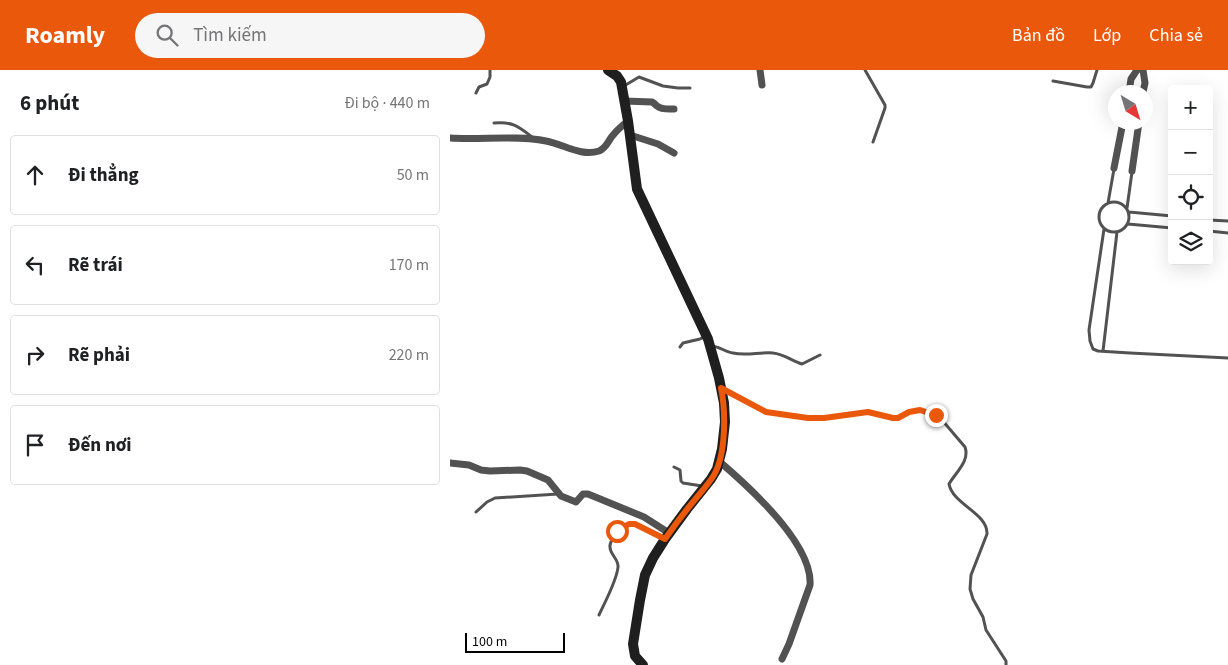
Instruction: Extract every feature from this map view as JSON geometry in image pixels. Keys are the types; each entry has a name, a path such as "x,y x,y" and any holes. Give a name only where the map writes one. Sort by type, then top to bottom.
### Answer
{"main road":[{"path":"608,70 617,76 621,82 637,189 706,335 724,403 725,422 720,462 714,474 667,536 648,569 640,600 633,648 637,659 643,665"}],"street":[{"path":"760,70 762,85"},
{"path":"1130,85 1137,70"},
{"path":"1143,70 1145,85"},
{"path":"624,101 652,102 663,108 674,109"},
{"path":"450,138 534,139 555,143 579,151 590,152 604,148 613,135 628,121"},
{"path":"1114,168 1121,130"},
{"path":"1132,171 1138,130"},
{"path":"630,135 658,144 674,153"},
{"path":"720,462 770,510 794,542 807,565 810,585 782,660"},
{"path":"450,463 470,465 481,470 490,471 527,471 548,480 564,498 574,502 578,501 583,494 588,494 644,518 667,536"}],"lane":[{"path":"476,93 479,87 487,84 490,70"},
{"path":"865,70 885,105 873,142"},
{"path":"1054,81 1090,87 1096,70"},
{"path":"622,88 639,77 671,88 690,88"},
{"path":"494,123 506,122 514,124 534,139"},
{"path":"1114,168 1108,203 1102,209 1099,217 1104,228 1112,232 1124,229 1130,220 1128,210 1132,171"},
{"path":"1108,203 1116,202 1124,205 1128,210 1168,215"},
{"path":"1213,220 1228,221"},
{"path":"1128,224 1168,228"},
{"path":"1104,228 1088,334 1093,348 1104,351 1228,358"},
{"path":"1213,231 1228,233"},
{"path":"1104,351 1117,232"},
{"path":"680,347 683,343 700,339 706,335"},
{"path":"710,346 717,346 727,352 739,354 778,354 802,364 820,355"},
{"path":"721,388 766,412 772,413 816,418 868,412 898,418 909,412 920,410 931,413 942,420 966,450 966,459 949,484 951,491 984,522 987,529 987,534 972,575 970,589 983,617 986,630 1006,661 1006,665"},
{"path":"674,467 680,470 683,483 705,486"},
{"path":"476,512 487,502 495,498 559,494"},
{"path":"599,614 615,580 618,569 618,563 611,551 610,545 617,531 629,524 635,524 667,536"}],"route":[{"path":"617,531 629,524 635,524 665,539 711,479 720,462 725,422 721,388 766,412 808,418 824,418 868,412 898,418 909,412 920,410 936,415"}]}
